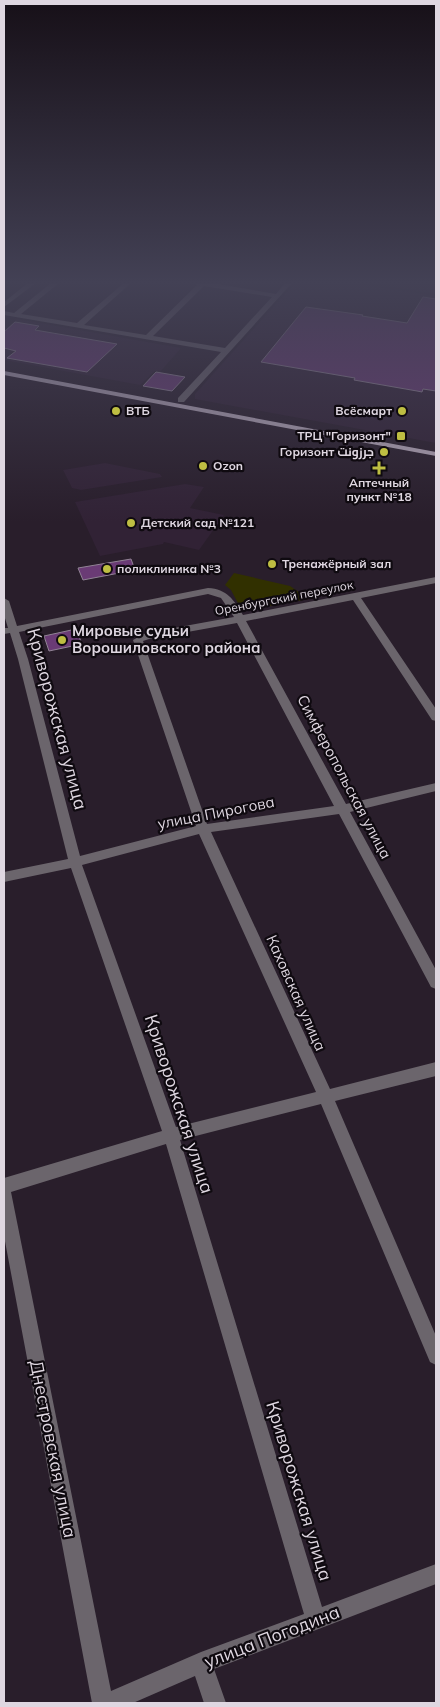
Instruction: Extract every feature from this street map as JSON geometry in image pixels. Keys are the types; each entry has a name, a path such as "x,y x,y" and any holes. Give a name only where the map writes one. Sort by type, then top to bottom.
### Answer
{"main road":[{"path":"4,368 436,448"},
{"path":"4,373 436,454"}],"street":[{"path":"181,400 216,363"},
{"name":"Оренбургский переулок","path":"138,640 146,636 240,620 436,580"},
{"name":"Оренбургский переулок","path":"8,630 208,591 218,591"},
{"name":"Симферопольская улица","path":"218,591 224,594 240,620 436,983"},
{"path":"356,597 436,717"},
{"name":"Криворожская улица","path":"4,601 8,630 23,659 75,862 171,1135 316,1620"},
{"name":"Каховская улица","path":"138,640 203,829 325,1095 436,1356"},
{"name":"улица Пирогова","path":"4,877 75,862 203,829 342,809 436,787"},
{"path":"4,1186 171,1135 436,1068"},
{"name":"Днестровская улица","path":"4,1195 103,1703"},
{"name":"улица Погодина","path":"108,1703 201,1664 436,1574"},
{"path":"201,1664 214,1703"}],"shaded area":[{"path":"18,363 168,363 160,372 155,371 140,385"},
{"path":"223,363 436,363 436,443 195,399 195,394"},
{"path":"105,463 160,474 162,477 81,490 72,488 63,470"},
{"name":"Детский сад №121","path":"185,484 204,487 190,508 224,515 199,550 164,542 163,544 100,556 75,502"},
{"path":"234,573 290,586 309,599 242,611 231,590 225,585"}],"building":[{"path":"34,363 97,363 87,372"},
{"path":"265,363 436,363 436,391 423,389 422,392 354,380 355,378"},
{"path":"156,372 185,377 172,391 143,386"},
{"name":"поликлиника №3","path":"131,559 135,570 83,580 78,568"},
{"name":"Мировые судьи Ворошиловского района","path":"76,629 82,644 49,651 44,636"}],"place":[{"name":"ВТБ","path":"116,411"},
{"name":"Всёсмарт","path":"402,411"},
{"name":"ТРЦ \"Горизонт\"","path":"401,436"},
{"name":"Горизонт جرزونت","path":"384,452"},
{"name":"Ozon","path":"203,466"},
{"name":"Аптечный пункт №18","path":"379,468"},
{"name":"Детский сад №121","path":"131,523"},
{"name":"Тренажёрный зал","path":"272,564"},
{"name":"поликлиника №3","path":"107,569"},
{"name":"Мировые судьи Ворошиловского района","path":"62,640"}]}
